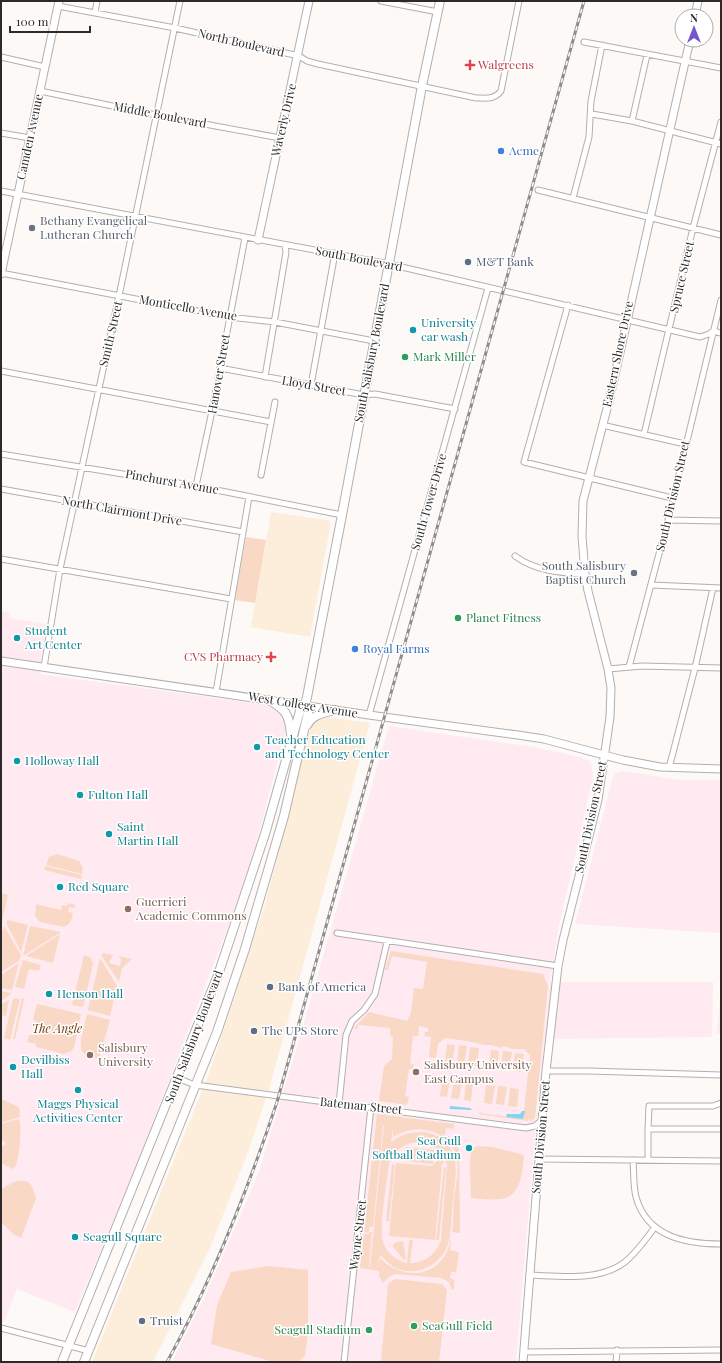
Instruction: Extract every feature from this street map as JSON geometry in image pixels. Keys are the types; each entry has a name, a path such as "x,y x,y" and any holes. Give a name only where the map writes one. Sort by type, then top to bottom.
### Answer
{"main road":[{"name":"South Salisbury Boulevard","path":"62,1362 218,975 265,834 300,711 305,705 422,86 440,1"},
{"path":"269,700 284,709 290,721 291,740"},
{"name":"South Salisbury Boulevard","path":"84,1362 217,1032 243,955 284,816 308,713 305,705"},
{"path":"304,731 313,717 335,710"},
{"path":"265,834 270,836 271,840 264,863 266,876"}],"street":[{"path":"95,13 98,1"},
{"name":"Smith Street","path":"44,667 60,568 119,296 180,1"},
{"name":"Waverly Drive","path":"258,240 310,1"},
{"path":"381,1 438,12"},
{"name":"North Boulevard","path":"59,3 95,13 175,28 299,56 307,61 318,64 476,98 497,96 501,91 519,1"},
{"name":"Camden Avenue","path":"1,274 59,3"},
{"path":"584,42 721,68"},
{"path":"573,198 589,137 592,114 591,101 602,45"},
{"name":"Eastern Shore Drive","path":"608,669 585,574 582,517 588,477 602,425 688,48"},
{"path":"632,122 647,55"},
{"path":"1,57 45,67"},
{"name":"Middle Boulevard","path":"40,91 156,115 280,138"},
{"path":"592,114 632,122 719,144"},
{"name":"Spruce Street","path":"644,434 670,330 693,228 719,144 721,122"},
{"path":"1,132 30,138"},
{"path":"538,190 721,235"},
{"name":"South Boulevard","path":"1,191 389,264 488,288 626,318 700,337 710,334 713,331"},
{"name":"Hanover Street","path":"196,486 245,238"},
{"path":"265,377 286,252 285,245"},
{"path":"311,385 335,253"},
{"name":"Monticello Avenue","path":"1,274 229,317 275,322 374,341"},
{"name":"South Tower Drive","path":"369,715 488,288"},
{"name":"South Division Street","path":"629,667 668,520 685,444 721,300"},
{"path":"568,305 524,462 672,498"},
{"path":"713,331 721,333"},
{"name":"Lloyd Street","path":"220,368 364,395 375,394 455,409"},
{"path":"1,371 99,388 271,422"},
{"path":"261,475 275,402"},
{"path":"602,425 685,444"},
{"name":"Pinehurst Avenue","path":"1,454 82,466 196,486 342,515"},
{"name":"North Clairmont Drive","path":"1,489 243,532"},
{"path":"216,692 249,497"},
{"path":"668,520 721,521"},
{"path":"515,556 526,563 562,574 585,574"},
{"path":"1,559 60,568 231,599"},
{"path":"651,586 721,588"},
{"path":"669,768 695,668 713,588"},
{"name":"West College Avenue","path":"1,661 544,739 623,760 669,768 721,769"},
{"path":"608,669 629,667 721,668"},
{"name":"South Division Street","path":"523,1362 546,1071 558,966 563,940 598,800 610,710 611,688 608,669"},
{"path":"336,933 388,942 558,966"},
{"path":"339,1104 346,1035 352,1021 364,1010 375,994 388,942"},
{"path":"546,1071 721,1075"},
{"name":"Bateman Street","path":"177,1078 195,1084 526,1128 535,1126 543,1119"},
{"path":"648,1160 649,1106 713,1106 721,1103"},
{"name":"Wayne Street","path":"344,1362 371,1107"},
{"path":"648,1128 721,1129"},
{"path":"539,1159 721,1160"},
{"path":"633,1160 636,1197 642,1213 655,1227 665,1234 683,1241 721,1244"},
{"path":"529,1275 587,1275 605,1273 625,1262 655,1227"},
{"path":"1,1328 89,1351"},
{"path":"616,1362 617,1350"},
{"path":"524,1352 721,1350"}],"shaded area":[{"path":"271,512 331,521 310,637 251,627"},
{"name":"Salisbury University","path":"1,611 9,612 9,618 46,624 39,674 267,705 282,713 286,730 248,875 132,1176 75,1312 17,1289 4,1322 1,1322"},
{"path":"325,717 370,723 269,1089 248,1152 210,1248 153,1362 92,1362 210,1071 265,905 311,726"},
{"name":"Salisbury University East Campus","path":"389,726 533,747 580,757 591,762 593,777 558,930 550,982 713,982 712,1037 545,1039 533,1157 516,1362 172,1362 204,1299 259,1172 302,1030"},
{"path":"623,771 679,780 721,780 721,933 575,924 614,773"},
{"path":"721,989 721,1034 717,1034"}],"green space":[{"path":"246,537 266,540 255,603 235,600"},
{"path":"57,854 79,861 83,868 82,874 46,865 49,857"},
{"path":"45,866 82,875 81,879 44,870"},
{"path":"1,893 8,895 2,922 1,922"},
{"path":"68,903 75,905 75,908 69,907 68,912 73,913 72,918 64,927 40,922 35,916 36,904 61,910 62,905 67,906"},
{"path":"8,920 28,925 21,952 6,923"},
{"path":"4,926 21,955 19,961 1,972 1,937"},
{"path":"30,926 61,932 23,956"},
{"path":"60,934 53,963 26,956"},
{"path":"391,951 543,974 548,986 535,1118 531,1122 529,1118 528,1121 479,1114 480,1110 481,1113 523,1119 530,1055 524,1049 513,1049 503,1046 502,1048 445,1038 438,1044 436,1058 429,1057 431,1037 424,1036 425,1032 428,1032 428,1028 419,1026 418,1036 413,1036 410,1063 414,1065 413,1069 409,1069 405,1096 409,1097 407,1105 379,1101 384,1066 392,1059 393,1037 390,1036 390,1028 358,1025 357,1029 354,1028 369,1012 407,1021 411,1013 414,988 423,989 427,962 392,956 388,970 385,970"},
{"path":"103,953 113,955 109,963 120,966 121,959 118,956 132,959 122,968 119,982 101,956"},
{"path":"84,955 91,958 93,964 83,1007 72,1005"},
{"path":"100,958 117,986 110,1016 88,1010"},
{"path":"23,960 41,965 39,971 29,969 24,989 15,987"},
{"path":"19,963 12,990 1,988 1,975"},
{"path":"1,991 11,993 11,994 1,1001"},
{"path":"14,998 20,999 10,1040 4,1038"},
{"path":"22,998 24,999 15,1039 13,1039"},
{"path":"9,1000 6,1016 1,1015 1,1004"},
{"name":"The Angle","path":"37,1004 81,1014 74,1048 70,1052 64,1054 36,1047 36,1044 27,1042 29,1035 33,1035 36,1021 33,1020"},
{"path":"87,1014 110,1020 99,1059 85,1055 81,1050 81,1039"},
{"path":"447,1044 455,1045 452,1063 445,1062"},
{"path":"459,1045 467,1046 464,1064 457,1063"},
{"path":"470,1047 479,1048 477,1066 468,1065"},
{"path":"491,1050 499,1051 497,1068 489,1067"},
{"path":"503,1051 512,1052 509,1070 501,1069"},
{"path":"515,1053 524,1054 521,1072 513,1070"},
{"path":"442,1079 450,1080 447,1097 440,1096"},
{"path":"454,1080 462,1081 459,1099 451,1098"},
{"path":"466,1082 473,1083 471,1101 464,1100"},
{"path":"486,1085 495,1086 492,1104 484,1103"},
{"path":"498,1086 507,1087 504,1105 496,1104"},
{"path":"510,1088 519,1089 517,1107 508,1106"},
{"path":"1,1099 19,1107 20,1117 1,1123"},
{"path":"377,1114 454,1124 454,1129 446,1128 445,1135 449,1136 459,1149 460,1233 452,1232 458,1165 452,1146 438,1134 420,1129 411,1130 393,1137 393,1127 391,1142 408,1134 427,1132 443,1140 450,1147 454,1156 456,1167 451,1231 449,1242 443,1254 438,1260 426,1268 411,1271 396,1268 380,1255 378,1268 380,1258 388,1265 407,1273 426,1271 435,1266 442,1259 448,1249 452,1233 450,1250 459,1252 456,1274 455,1272 451,1272 450,1278 454,1280 454,1289 452,1290 449,1282 441,1278 396,1274 390,1276 383,1283 379,1276 379,1271 360,1268 364,1234 368,1234 372,1232 370,1267 384,1126 373,1227 370,1227 368,1233 364,1232","holes":["421,1142 434,1147 443,1157 447,1165 441,1240 433,1254 425,1260 415,1263 410,1263 413,1240 409,1240 407,1263 392,1255 384,1245 382,1235 384,1204 389,1164 391,1159 401,1147 410,1143"]},
{"path":"19,1119 20,1145 17,1160 13,1169 1,1163 1,1147 6,1144 1,1140 1,1124"},
{"path":"477,1146 493,1147 524,1155 520,1180 517,1188 506,1198 471,1198 471,1150"},
{"path":"406,1147 434,1150 433,1164 405,1161"},
{"path":"439,1159 442,1159 444,1162 440,1167 442,1167 435,1240 389,1236 396,1163 432,1166"},
{"path":"392,1164 395,1165 389,1221 386,1221"},
{"path":"444,1167 446,1168 439,1240 436,1240"},
{"path":"16,1181 27,1181 32,1186 36,1198 21,1238 13,1234 1,1222 1,1189"},
{"path":"403,1241 406,1258 404,1260 392,1246 396,1242"},
{"path":"269,1266 308,1270 308,1332 305,1356 298,1362 270,1361 211,1344 217,1305 231,1272"},
{"name":"SeaGull Field","path":"395,1279 442,1284 447,1290 439,1362 381,1362 388,1284"}],"water":[{"path":"450,1106 470,1108 472,1110 450,1109"},
{"path":"522,1111 525,1111 523,1119 506,1117 507,1114 520,1114"}],"railway":[{"path":"167,1362 184,1331 228,1235 254,1169 277,1102 584,1"}],"place":[{"name":"Walgreens","path":"470,65"},
{"name":"Acme","path":"501,151"},
{"name":"Bethany Evangelical Lutheran Church","path":"32,228"},
{"name":"M&T Bank","path":"468,262"},
{"name":"University car wash","path":"413,330"},
{"name":"Mark Miller","path":"405,357"},
{"name":"South Salisbury Baptist Church","path":"634,573"},
{"name":"Planet Fitness","path":"458,618"},
{"name":"Student Art Center","path":"17,638"},
{"name":"Royal Farms","path":"355,649"},
{"name":"CVS Pharmacy","path":"271,657"},
{"name":"Teacher Education and Technology Center","path":"257,747"},
{"name":"Holloway Hall","path":"17,761"},
{"name":"Fulton Hall","path":"80,795"},
{"name":"Saint Martin Hall","path":"109,834"},
{"name":"Red Square","path":"60,887"},
{"name":"Guerrieri Academic Commons","path":"128,909"},
{"name":"Bank of America","path":"270,987"},
{"name":"Henson Hall","path":"49,994"},
{"name":"The UPS Store","path":"254,1031"},
{"name":"Salisbury University","path":"90,1055"},
{"name":"Devilbiss Hall","path":"13,1067"},
{"name":"Salisbury University East Campus","path":"416,1072"},
{"name":"Maggs Physical Activities Center","path":"78,1090"},
{"name":"Sea Gull Softball Stadium","path":"469,1148"},
{"name":"Seagull Square","path":"75,1237"},
{"name":"Truist","path":"142,1321"},
{"name":"SeaGull Field","path":"414,1326"},
{"name":"Seagull Stadium","path":"369,1330"}]}
